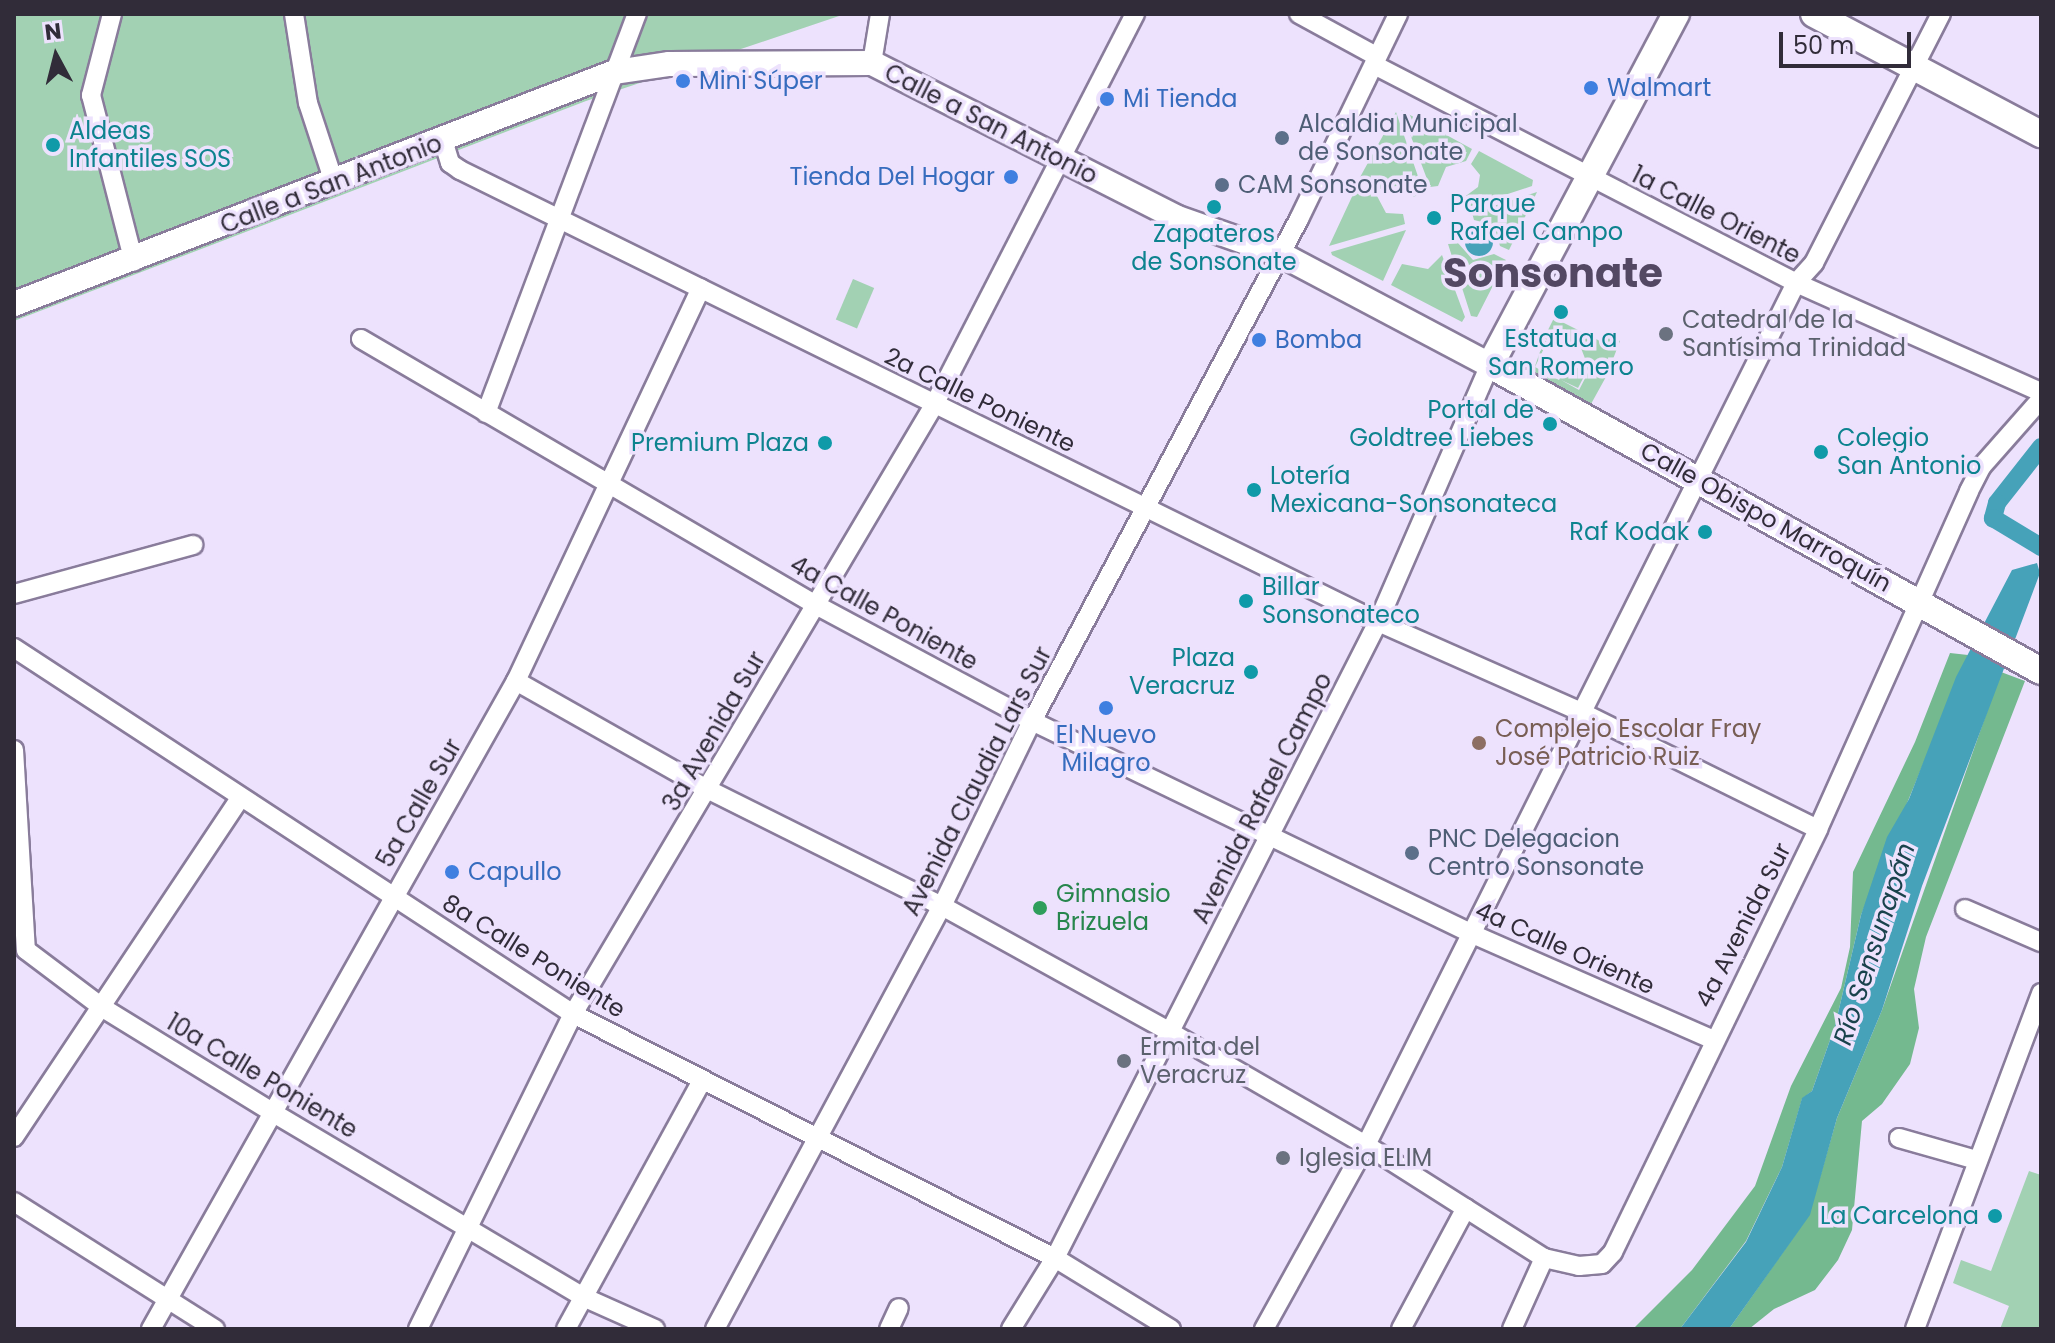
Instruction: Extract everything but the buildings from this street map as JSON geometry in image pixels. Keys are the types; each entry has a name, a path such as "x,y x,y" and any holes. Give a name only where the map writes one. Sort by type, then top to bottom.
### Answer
{"main road":[{"path":"1490,365 1676,14"},
{"path":"1814,14 2041,134"},
{"name":"Calle Obispo Marroquín","path":"1490,365 2038,669"}],"street":[{"path":"112,14 91,95 134,262"},
{"path":"294,14 308,103 334,182"},
{"path":"486,413 562,219 637,14"},
{"path":"872,63 880,14"},
{"name":"3a Avenida Sur","path":"418,1329 573,1014 934,405 1135,14"},
{"name":"1a Calle Oriente","path":"1299,14 1376,61 1589,180 1796,283 2041,392"},
{"name":"Avenida Claudia Lars Sur","path":"715,1329 942,906 1032,721 1280,254 1398,14"},
{"path":"1264,1329 1366,1145 1796,283 1814,263 1941,14"},
{"name":"Calle a San Antonio","path":"14,304 134,262 615,72 669,64 872,63 1175,217 1280,254 1490,365"},
{"name":"2a Calle Poniente","path":"443,140 450,163 460,170 1378,622 1581,712 1818,829"},
{"name":"5a Calle Sur","path":"151,1329 516,681 701,288"},
{"name":"4a Calle Poniente","path":"361,339 611,482 816,605 1032,721 1269,838"},
{"name":"Avenida Rafael Campo","path":"1011,1329 1055,1258 1378,622 1490,365"},
{"name":"4a Avenida Sur","path":"1544,1258 1579,1266 1602,1264 1613,1252 1712,1039 1818,829 1982,466 2041,399"},
{"path":"14,594 193,545"},
{"name":"8a Calle Poniente","path":"14,648 573,1014 701,1082 818,1137 1055,1258 1171,1329"},
{"path":"516,681 707,789 942,906 1170,1032 1366,1145 1544,1258 1512,1329"},
{"name":"10a Calle Poniente","path":"14,750 26,950 103,1008 272,1112 583,1297 655,1329"},
{"path":"14,1137 103,1008 240,798"},
{"name":"4a Calle Oriente","path":"1269,838 1470,933 1712,1039"},
{"path":"1965,909 2041,942"},
{"path":"1915,1329 2041,993"},
{"path":"566,1329 701,1082"},
{"path":"1899,1138 1976,1160"},
{"path":"14,1202 215,1329"},
{"path":"1401,1329 1466,1208"},
{"path":"889,1329 899,1308"}],"green space":[{"path":"14,14 845,14 586,101 14,321"},
{"path":"1401,110 1472,149 1466,161 1446,167 1438,186 1430,187"},
{"path":"1396,112 1423,191 1414,197 1401,185 1381,189 1359,179"},
{"path":"1479,151 1533,180 1532,186 1468,207 1463,198 1478,187 1480,175 1471,164"},
{"path":"1357,186 1377,196 1386,213 1403,214 1405,224 1329,246"},
{"path":"1537,192 1509,250 1500,246 1494,225 1474,220 1472,213"},
{"path":"1406,230 1383,281 1331,252"},
{"path":"1458,243 1473,260 1494,254 1506,260 1477,317 1471,316 1448,244"},
{"path":"1442,255 1465,317 1462,322 1391,285 1402,264 1428,269"},
{"path":"853,279 874,288 857,328 836,320"},
{"path":"1554,318 1604,343 1608,335 1620,341 1608,372 1586,361 1579,343 1559,346 1544,338"},
{"path":"1544,340 1547,342 1535,367 1559,380 1565,369 1589,367 1578,388 1561,380 1579,390 1591,367 1607,375 1591,404 1533,372"},
{"path":"1950,653 1968,655 1861,915 1835,1026 1812,1091 1802,1099 1782,1167 1746,1241 1680,1329 1633,1329 1692,1270 1755,1186 1791,1086 1841,988 1850,947 1853,872 1915,742"},
{"path":"2001,672 2025,681 1926,937 1914,989 1919,1028 1910,1064 1882,1104 1862,1121 1852,1230 1838,1260 1815,1290 1774,1309 1749,1329 1729,1329 1809,1215 1837,1118 1882,1010"},
{"path":"2029,1171 2041,1175 2041,1329 2000,1329 2009,1306 1953,1283 1961,1260 1991,1271"}],"water":[{"path":"1479,228 1489,232 1493,242 1489,252 1479,256 1469,252 1465,242 1469,232"},
{"name":"Río Sensunapán","path":"2037,563 2040,573 1922,886 1882,1010 1837,1118 1810,1215 1729,1329 1680,1329 1746,1242 1782,1167 1802,1098 1812,1091 1835,1026 1861,915 1887,837 1909,799 1956,677 2012,570"}],"waterway":[{"path":"2041,447 1997,503 1993,518 2041,547"}],"place":[{"name":"Mini Súper","path":"683,81"},
{"name":"Walmart","path":"1591,88"},
{"name":"Mi Tienda","path":"1107,99"},
{"name":"Alcaldia Municipal de Sonsonate","path":"1282,138"},
{"name":"Aldeas Infantiles SOS","path":"53,145"},
{"name":"Tienda Del Hogar","path":"1011,177"},
{"name":"CAM Sonsonate","path":"1222,185"},
{"name":"Zapateros de Sonsonate","path":"1214,207"},
{"name":"Parque Rafael Campo","path":"1434,218"},
{"name":"Estatua a San Romero","path":"1561,312"},
{"name":"Catedral de la Santísima Trinidad","path":"1666,334"},
{"name":"Bomba","path":"1259,340"},
{"name":"Portal de Goldtree Liebes","path":"1550,424"},
{"name":"Premium Plaza","path":"825,443"},
{"name":"Colegio San Antonio","path":"1821,452"},
{"name":"Lotería Mexicana-Sonsonateca","path":"1254,490"},
{"name":"Raf Kodak","path":"1705,532"},
{"name":"Billar Sonsonateco","path":"1246,601"},
{"name":"Plaza Veracruz","path":"1251,672"},
{"name":"El Nuevo Milagro","path":"1106,708"},
{"name":"Complejo Escolar Fray José Patricio Ruiz","path":"1479,743"},
{"name":"PNC Delegacion Centro Sonsonate","path":"1412,853"},
{"name":"Capullo","path":"452,872"},
{"name":"Gimnasio Brizuela","path":"1040,908"},
{"name":"Ermita del Veracruz","path":"1124,1061"},
{"name":"Iglesia ELIM","path":"1283,1158"},
{"name":"La Carcelona","path":"1995,1216"}],"district":[{"name":"Sonsonate","path":"1553,273"}]}
